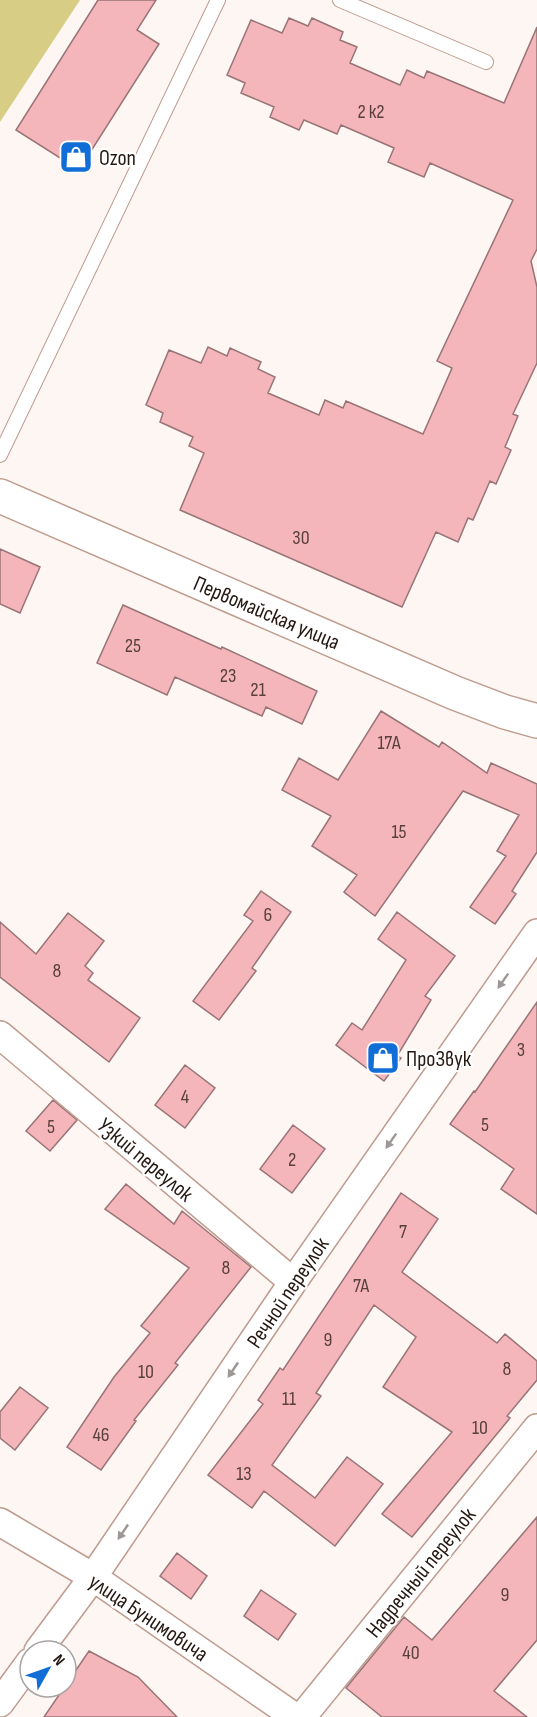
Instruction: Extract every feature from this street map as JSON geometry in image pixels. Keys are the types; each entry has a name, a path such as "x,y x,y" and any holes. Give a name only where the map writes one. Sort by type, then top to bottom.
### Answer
{"street":[{"name":"Первомайская улица","path":"0,496 455,693 505,712 537,721"},
{"name":"Речной переулок","path":"47,1639 93,1577 293,1282 537,933"},
{"name":"Узкий переулок","path":"0,1035 293,1282"},
{"name":"Надречный переулок","path":"302,1717 537,1428"},
{"name":"улица Бунимовича","path":"0,1522 93,1577 295,1717"},
{"path":"0,1703 18,1678"}],"lane":[{"path":"0,455 218,0"},
{"path":"340,0 486,62"}],"shaded area":[{"path":"0,0 80,0 0,122"}],"building":[{"path":"98,0 156,0 137,30 159,44 79,170 16,130"},
{"path":"289,18 308,26 312,18 343,32 340,40 357,47 350,63 400,85 407,70 424,78 427,71 504,103 537,27 537,249 531,261 537,287 537,363 513,414 518,416 505,447 511,450 496,484 490,481 473,520 468,518 458,542 436,532 402,607 180,510 204,453 189,446 193,437 160,422 163,413 146,405 169,350 201,363 208,347 227,356 230,348 261,362 258,369 275,377 268,393 319,415 325,400 343,408 346,401 423,434 452,368 437,361 513,200 430,163 424,177 388,162 394,148 341,125 337,134 304,120 299,130 270,117 274,107 241,93 245,83 227,75 251,20 282,33"},
{"path":"0,549 40,567 20,613 0,604"},
{"path":"123,605 317,691 302,724 266,707 262,716 175,677 167,695 97,663"},
{"path":"381,711 439,747 442,742 487,773 491,763 537,784 537,852 512,891 516,894 495,924 470,907 506,856 497,851 519,815 463,791 375,916 344,892 357,875 312,846 331,816 282,790 299,758 338,780"},
{"path":"261,891 291,912 252,968 256,971 219,1020 193,1001 253,921 244,915"},
{"path":"397,912 455,956 425,996 431,1000 397,1056 401,1058 384,1081 336,1045 352,1023 362,1030 406,960 378,939"},
{"path":"68,913 104,941 85,966 93,973 88,980 140,1018 109,1062 0,977 0,922 36,954"},
{"path":"537,1002 537,1214 501,1189 514,1169 450,1124"},
{"path":"185,1065 215,1088 185,1128 155,1105"},
{"path":"53,1100 77,1120 50,1151 26,1131"},
{"path":"293,1125 325,1149 292,1193 260,1169"},
{"path":"126,1184 174,1224 182,1211 251,1267 175,1363 178,1365 134,1420 136,1421 101,1470 67,1447 114,1377 150,1333 141,1326 189,1268 105,1209"},
{"path":"401,1193 438,1219 402,1272 497,1343 505,1334 537,1361 537,1380 507,1416 510,1418 412,1537 382,1514 452,1432 383,1387 416,1337 374,1305 316,1393 321,1396 272,1465 315,1498 347,1457 383,1484 335,1546 264,1491 252,1508 208,1475 263,1404 258,1400 280,1368 283,1370"},
{"path":"20,1387 48,1408 15,1450 0,1438 0,1412"},
{"path":"537,1517 537,1640 494,1691 527,1717 382,1717 346,1688 404,1617 432,1640"},
{"path":"177,1553 207,1576 191,1599 160,1576"},
{"path":"261,1590 296,1614 278,1640 244,1616"},
{"path":"89,1651 138,1677 177,1717 44,1717 56,1699 78,1699 78,1667"}],"place":[{"name":"Ozon","path":"76,157"},
{"name":"ПроЗвук","path":"383,1058"}]}
